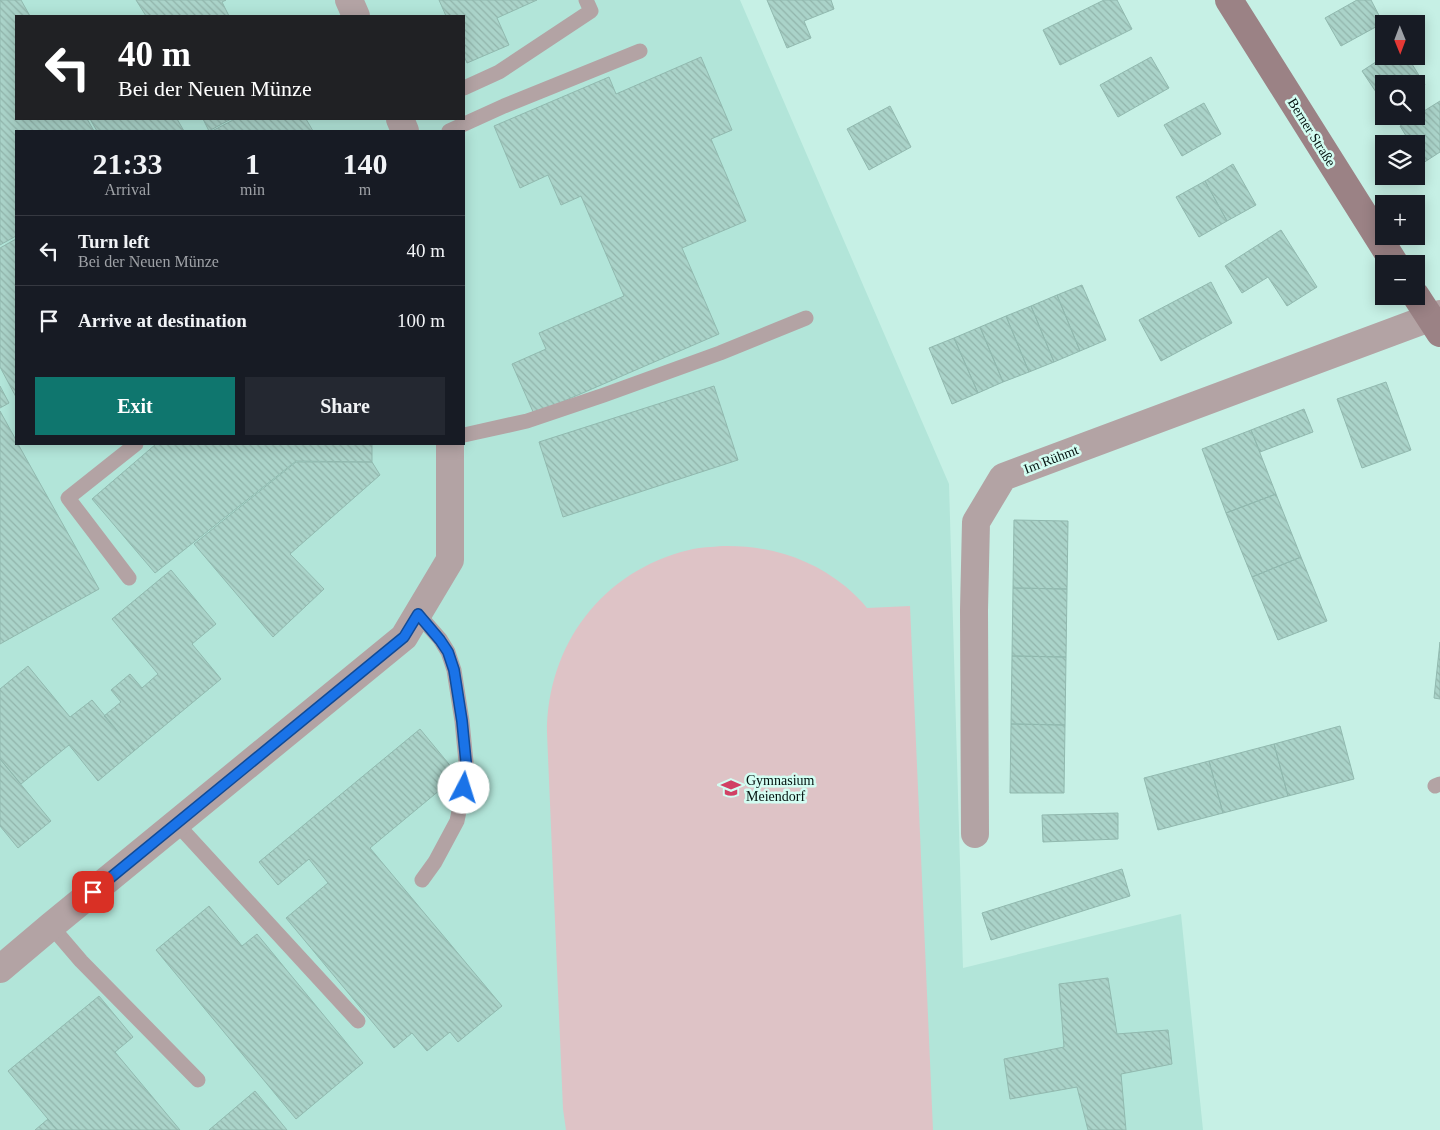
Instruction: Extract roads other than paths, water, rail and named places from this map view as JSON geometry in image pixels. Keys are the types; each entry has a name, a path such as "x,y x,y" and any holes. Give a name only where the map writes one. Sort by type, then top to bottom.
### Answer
{"main road":[{"name":"Berner Straße","path":"1230,0 1389,255"}],"street":[{"path":"349,0 356,15"},
{"name":"Im Rühmt","path":"975,834 974,610 976,522 1003,477 1431,315"},
{"path":"0,969 404,637 450,560 450,445"}],"lane":[{"path":"465,88 499,72 591,11 586,0"},
{"path":"451,130 504,106 640,51"},
{"path":"465,435 527,421 604,395 720,353 806,318"},
{"path":"129,578 68,498 135,445"},
{"path":"418,614 448,652 454,670 467,772 458,821 435,862 422,880"},
{"path":"176,823 358,1021"},
{"path":"51,926 81,961 198,1080"}],"place":[{"name":"Gymnasium Meiendorf","path":"731,788"}]}
